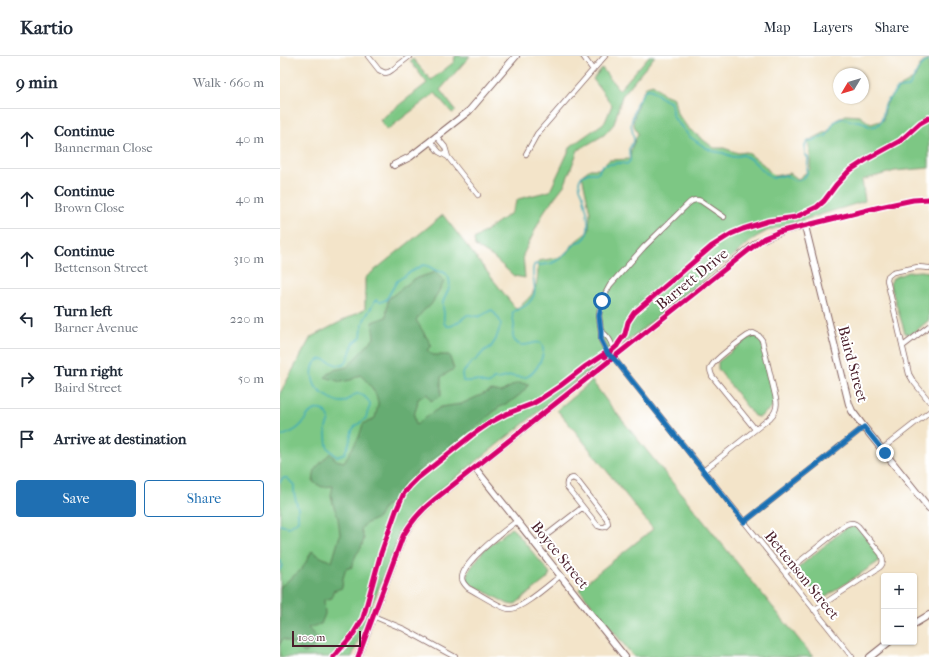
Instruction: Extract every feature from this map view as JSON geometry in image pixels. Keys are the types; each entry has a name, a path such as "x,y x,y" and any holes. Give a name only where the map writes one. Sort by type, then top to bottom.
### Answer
{"street":[{"path":"368,56 379,70 385,73 392,70 410,56"},
{"path":"394,165 410,157 469,111 516,56"},
{"path":"583,56 593,70"},
{"path":"526,154 537,134 605,56"},
{"path":"436,136 445,147 448,157 478,196"},
{"path":"430,141 439,152 448,157"},
{"name":"Barrett Drive","path":"358,657 401,542 408,527 427,506 767,236 900,203 918,199 929,199"},
{"name":"Bettenson Street","path":"724,216 699,200 693,200 646,244 610,285 604,296 599,316 601,340 608,354 613,358 852,657"},
{"name":"Baird Street","path":"805,226 847,400 852,411 864,427 929,508"},
{"path":"929,268 915,267 893,272 887,278 909,374 929,401"},
{"path":"903,346 929,326"},
{"path":"601,331 608,336 614,349 613,358"},
{"path":"703,471 773,415 776,408 777,403 762,340 759,336 753,333 715,361 710,367 710,371 712,376 755,429"},
{"path":"882,449 929,412"},
{"path":"744,522 864,427"},
{"name":"Boyce Street","path":"475,468 625,657"},
{"path":"573,478 577,480 607,519 607,526 602,528 598,526 582,507 567,487 566,484 568,480 573,478"},
{"path":"535,544 582,507"},
{"path":"517,521 475,556 464,572 462,578 464,584 468,588 501,606 512,610 521,606 560,576"},
{"path":"785,573 850,523 854,523 858,526 881,554 883,562 880,567 814,610"},
{"path":"917,622 929,615"},
{"path":"373,616 404,629 456,657"},
{"path":"870,657 885,645"}],"green space":[{"path":"455,56 470,56 440,90 456,111 452,113 435,93 387,130 380,120 427,83 410,61 413,59 431,80 454,62"},
{"path":"649,56 655,56 622,96 614,124 604,135 578,150 565,184 545,210 523,255 525,278 514,276 493,257 475,246 474,239 511,213 518,199 550,191 571,146 605,122 612,105 593,79 602,68 619,90"},
{"path":"929,58 929,168 895,171 862,180 865,201 767,231 756,237 416,511 400,536 352,657 280,657 280,393 311,337 365,309 365,278 443,215 516,309 533,293 537,280 538,261 562,257 576,241 589,231 590,212 582,175 590,169 600,169 609,160 630,159 631,149 638,134 633,123 638,102 646,86 653,84 664,94 674,98 677,113 688,128 714,148 724,148 738,153 747,152 764,165 774,176 790,173 798,179 810,169 810,152 808,141 828,131 836,120 846,115 860,116 871,124 883,120 886,105 890,97 901,86 915,78 920,65"},
{"path":"436,272 444,282 431,305 423,311 416,320 432,346 427,350 433,355 449,355 454,369 441,377 441,396 431,401 427,394 418,399 414,415 416,425 441,407 461,404 492,390 501,392 517,383 529,384 522,393 498,408 413,475 404,484 399,494 391,503 384,507 378,518 365,524 361,529 364,539 361,548 356,555 352,567 346,569 342,588 333,591 332,598 324,600 325,614 321,624 308,628 318,639 313,648 304,653 296,645 283,639 280,644 280,587 302,569 312,551 332,562 340,535 338,518 331,495 333,486 322,487 313,482 315,469 330,453 336,460 344,462 359,437 363,424 375,418 378,406 374,390 360,375 351,380 341,382 325,377 333,370 347,367 374,338 372,322 386,317 388,299 414,279"},
{"path":"908,272 929,272 929,320 911,335 905,333 890,284 893,278"},
{"path":"757,336 761,338 776,399 771,408 760,417 754,416 718,369 718,362 750,337"},
{"path":"592,381 813,657 634,657 579,589 653,529 557,410"},
{"path":"848,526 856,526 881,555 878,562 824,598 818,596 797,571 799,567"},
{"path":"511,528 550,573 547,579 514,605 508,604 467,582 468,572 483,551"}],"waterway":[{"path":"280,436 297,428 312,411 322,410 329,417 326,429 326,442 328,448 337,457 344,454 349,444 353,429 366,417 370,403 361,394 355,394 344,402 334,400 323,394 317,389 313,381 313,367 318,360 323,359 337,365 343,365 348,359 354,343 361,337 364,320 375,301 377,300 380,302 386,300 397,281 423,265 429,266 437,271 444,272 449,278 450,285 443,304 445,325 451,326 467,315 478,316 492,310 501,324 496,339 491,347 484,351 471,363 462,374 463,381 479,381 488,384 493,379 511,376 526,377 533,373 542,357 542,345 539,343 523,345 515,341 513,338 514,326 512,313 528,304 534,295 534,265 550,264 560,259 577,242 582,241 586,237 588,229 587,212 579,181 582,176 588,173 598,173 603,165 620,163 627,164 630,161 629,149 634,140 631,124 636,104 645,90 653,90 663,99 670,102 673,117 690,137 703,146 712,151 733,157 743,155 752,160 770,177 773,178 785,175 794,180 798,180 804,178 807,173 808,158 805,154 805,146 807,142 826,136 835,121 843,118 851,121 860,121 870,127 879,124 882,119 885,104 898,88 909,87 919,68 929,59"},
{"path":"280,482 282,479 287,478 294,485 294,493 298,509 298,521 289,527 280,525"},
{"path":"280,560 282,565 280,570"}],"cycle path":[{"path":"608,354 617,346 625,334 628,322 634,313 712,246 731,234 743,229 768,221 796,217 817,207 824,201 849,171 900,141 920,123 929,118"},
{"path":"358,657 403,536 417,516 434,500 764,238 779,232 880,207 913,200 929,199"},
{"path":"333,657 352,636 363,618 381,553 396,511 404,493 410,486 472,435 491,422 506,414 532,404 604,354 605,357"}],"route":[{"path":"602,301 599,316 601,340 608,354 617,362 744,522 864,427 885,453"}]}
